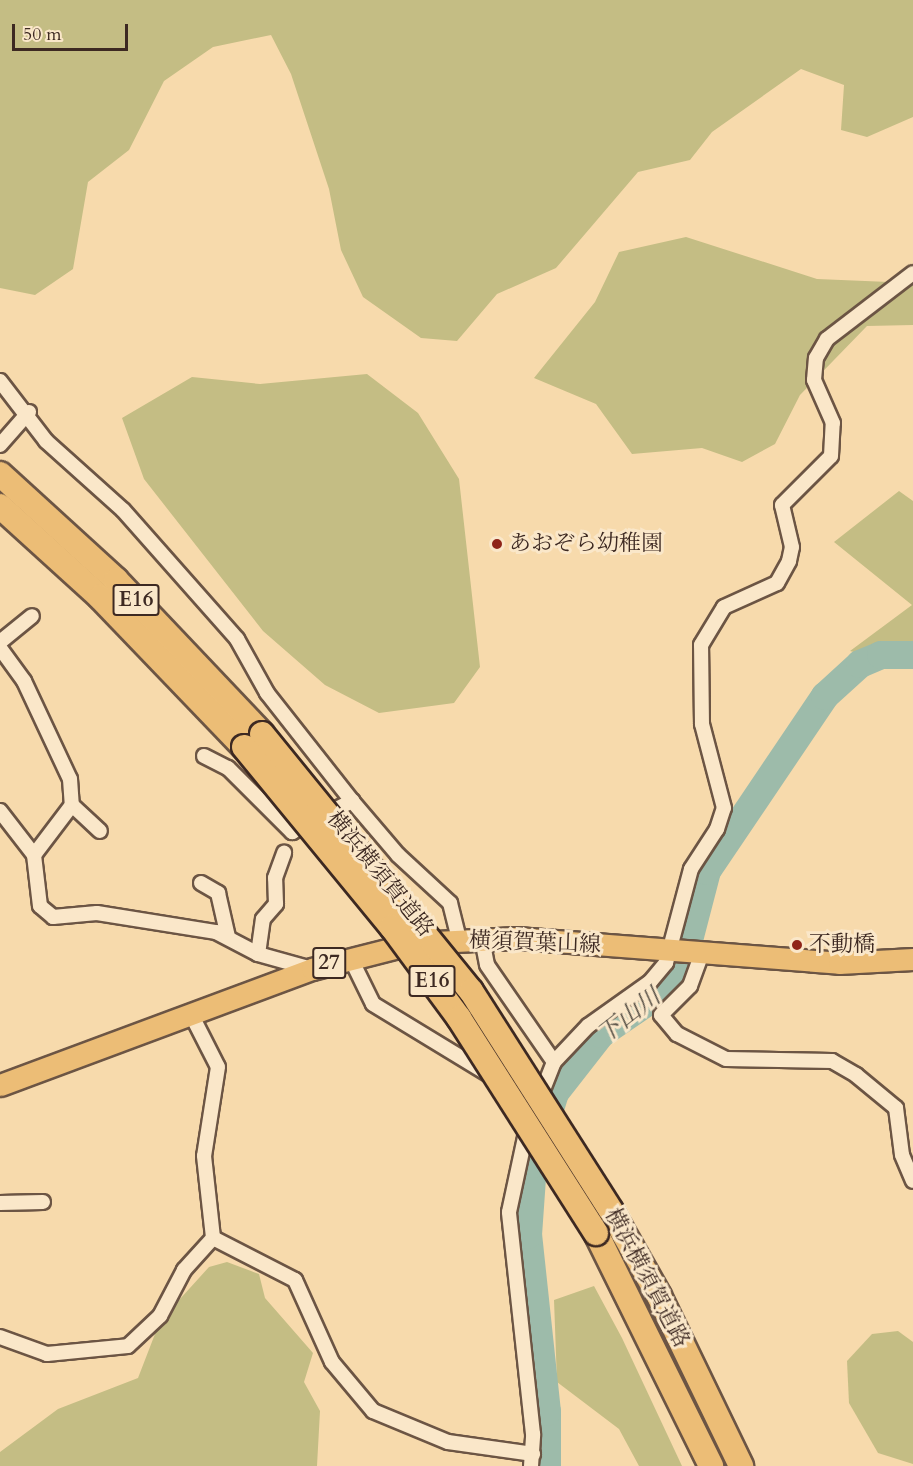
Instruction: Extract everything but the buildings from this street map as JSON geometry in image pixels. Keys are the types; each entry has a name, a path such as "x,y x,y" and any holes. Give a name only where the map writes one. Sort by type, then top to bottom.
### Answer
{"highway":[{"name":"横浜横須賀道路","path":"0,474 116,580 471,992 611,1210 665,1307 741,1466"},
{"name":"横浜横須賀道路","path":"0,506 253,741 392,927 459,1018 596,1233 711,1466"}],"main road":[{"name":"横須賀葉山線","path":"0,1085 312,969 350,957 459,940 482,939 687,951 839,963 913,959"}],"street":[{"path":"913,273 827,339 816,358 814,380 833,423 831,456 782,505 792,547 789,561 777,583 724,607 701,645 702,724 724,808 717,829 691,869 687,951 690,986 662,1015 677,1034 726,1059 832,1061 856,1075 896,1108 902,1155 913,1180"},
{"path":"0,381 46,441 123,510 237,639 267,693 352,801 398,855 450,903 459,940"},
{"path":"0,445 25,416"},
{"path":"0,642 32,615"},
{"path":"0,648 24,681 70,779 72,805 34,855"},
{"path":"204,756 228,768 292,832 352,801"},
{"path":"72,805 100,831"},
{"path":"0,811 34,855 40,906 53,917 97,914 228,937 258,954 312,969"},
{"path":"258,954 264,919 276,904 275,878 284,853"},
{"path":"201,883 218,893 228,937"},
{"path":"482,939 487,965 554,1062"},
{"path":"213,1238 295,1280 332,1362 373,1411 448,1442 532,1460 508,1212 538,1104 554,1062 588,1026 661,973 687,951"},
{"path":"350,957 373,1004 538,1104"},
{"path":"0,1337 47,1354 128,1346 160,1316 184,1270 213,1238 204,1156 218,1067 191,1014"},
{"path":"0,1203 43,1202"}],"shaded area":[{"path":"0,0 913,0 913,117 867,137 841,130 844,85 801,69 712,132 690,160 638,172 556,268 497,294 457,341 421,338 363,297 341,250 329,189 291,74 271,35 213,47 164,81 129,150 88,182 73,269 35,295 0,288"},
{"path":"686,237 817,279 913,283 913,325 867,326 800,395 775,444 742,462 702,448 632,454 596,404 534,378 595,302 619,252"},
{"path":"367,374 418,413 459,479 480,667 454,703 379,713 325,685 263,631 144,479 122,418 192,377 260,384"},
{"path":"899,491 913,501 913,668 850,651 912,605 834,542"},
{"path":"227,1262 259,1274 265,1298 313,1353 304,1382 320,1411 317,1466 0,1466 0,1452 58,1409 138,1378 160,1321 209,1267"},
{"path":"594,1286 622,1338 682,1466 639,1466 619,1429 557,1382 554,1300"},
{"path":"898,1331 913,1342 913,1464 878,1453 849,1403 847,1361 872,1334"}],"waterway":[{"name":"下山川","path":"547,1466 547,1412 528,1235 533,1164 555,1093 601,1034 662,992 681,971 707,871 825,696 860,664 881,655 913,655"}],"place":[{"name":"あおぞら幼稚園","path":"497,544"},
{"name":"不動橋","path":"797,945"}]}
